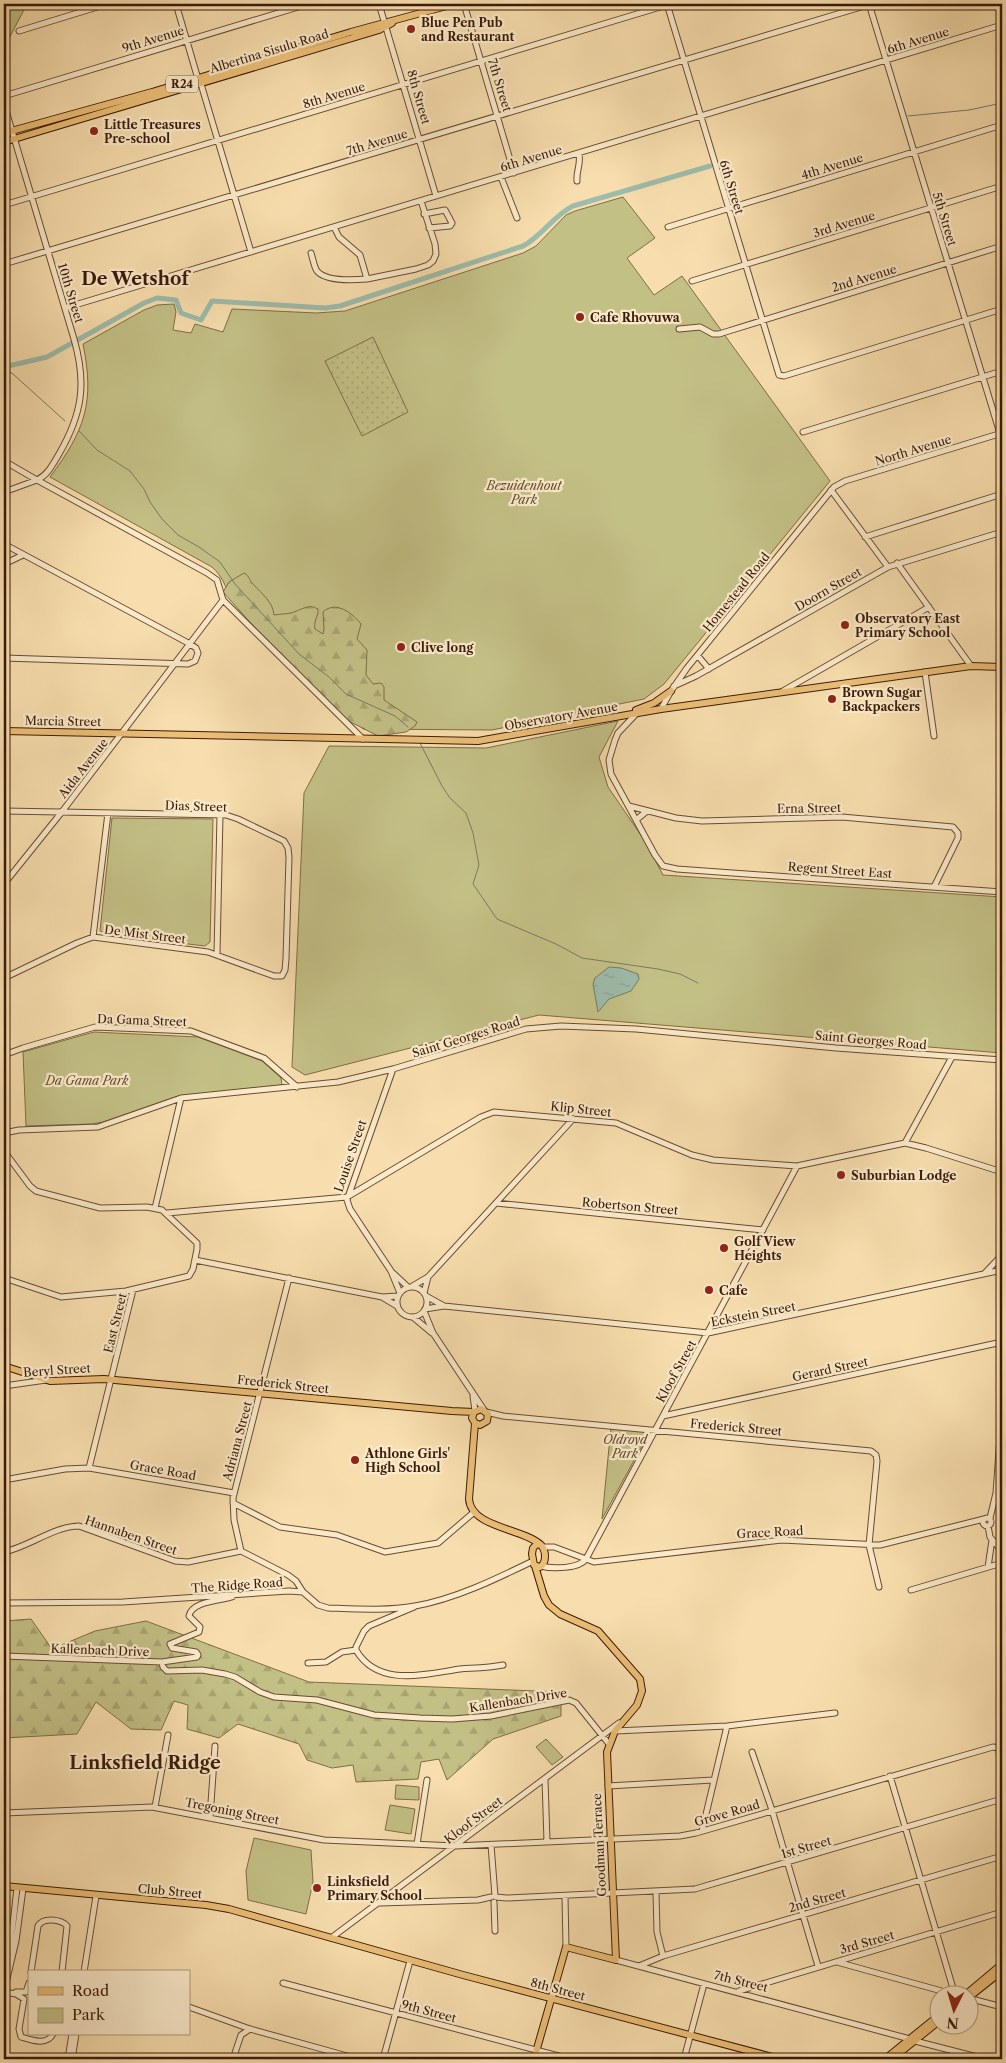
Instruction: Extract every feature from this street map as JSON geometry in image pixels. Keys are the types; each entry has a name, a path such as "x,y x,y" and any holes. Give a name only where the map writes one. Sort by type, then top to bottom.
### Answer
{"main road":[{"name":"Albertina Sisulu Road","path":"4,142 454,4"},
{"name":"Albertina Sisulu Road","path":"4,133 199,81"},
{"name":"Observatory Avenue","path":"122,734 469,742 491,740 661,709 971,666 1002,667"},
{"path":"621,716 654,703 672,689"},
{"name":"Marcia Street","path":"4,731 122,734"},
{"path":"4,1366 46,1380"},
{"name":"Frederick Street","path":"111,1379 452,1411 474,1411 485,1416"},
{"name":"Beryl Street","path":"46,1380 111,1379"},
{"name":"Frederick Street","path":"452,1411 474,1422 485,1416"},
{"path":"473,1513 469,1499 474,1443 474,1411"},
{"path":"474,1443 485,1416"},
{"name":"Grace Road","path":"473,1513 481,1519 525,1536 542,1546"},
{"path":"525,1536 536,1563"},
{"path":"535,1545 542,1546 545,1557 536,1563 535,1545"},
{"name":"Goodman Terrace","path":"536,1563 541,1589 550,1607 560,1614 598,1631 638,1675 642,1685 637,1705 615,1731 609,1744 607,1757 616,1960"},
{"name":"Club Street","path":"4,1886 216,1906 331,1938"},
{"name":"8th Street","path":"331,1938 410,1961 780,2059"},
{"path":"534,2059 566,1947"},
{"name":"7th Street","path":"566,1947 616,1960"},
{"path":"976,1986 1002,1964"},
{"path":"978,1990 1002,1970"},
{"path":"892,2059 928,2026"},
{"path":"885,2059 928,2029"}],"street":[{"path":"19,30 107,4"},
{"path":"176,4 251,252"},
{"name":"9th Avenue","path":"4,96 308,4"},
{"name":"8th Street","path":"379,4 436,196"},
{"name":"7th Street","path":"464,4 514,173"},
{"name":"8th Avenue","path":"4,205 668,4"},
{"name":"6th Street","path":"668,4 779,375 784,376 965,321"},
{"name":"5th Street","path":"870,4 982,378 1002,436"},
{"name":"7th Avenue","path":"4,264 870,4"},
{"name":"6th Avenue","path":"65,308 1002,25"},
{"name":"10th Street","path":"4,104 75,342 82,379 78,413 70,433 47,473 37,480"},
{"name":"4th Avenue","path":"668,227 1002,125"},
{"path":"577,181 576,173 580,165 579,154"},
{"path":"501,177 517,218"},
{"name":"3rd Avenue","path":"692,281 1002,186"},
{"path":"311,253 316,270 320,274 352,280 367,279 428,265 436,254 435,244 420,201"},
{"path":"424,214 445,210 452,223 450,226 429,228"},
{"path":"334,227 339,237 360,255 367,279"},
{"name":"2nd Avenue","path":"679,329 700,327 716,334 732,330 1002,246"},
{"path":"965,321 1002,309"},
{"path":"803,432 1002,371"},
{"name":"North Avenue","path":"831,490 845,481 1002,436"},
{"path":"4,462 214,577 219,585 223,600 364,740"},
{"path":"4,492 37,480"},
{"path":"831,490 888,567"},
{"name":"Homestead Road","path":"661,709 672,689 831,490"},
{"path":"865,537 1002,494"},
{"name":"Doorn Street","path":"672,689 888,567 1002,532"},
{"path":"4,544 190,644 197,650 198,656 195,661 188,664 176,662 4,658"},
{"path":"4,564 24,555"},
{"path":"897,563 971,666"},
{"name":"Aida Avenue","path":"4,884 122,734 223,600"},
{"path":"780,693 930,607"},
{"path":"698,656 709,669"},
{"path":"924,672 934,736"},
{"path":"636,714 618,733 609,760 614,783 636,820 647,811"},
{"name":"Erna Street","path":"629,806 676,818 702,820 842,817 944,825 956,829 958,833 956,844 934,887"},
{"name":"Dias Street","path":"4,811 220,815 238,820 280,839 286,844 289,858 285,970"},
{"path":"93,937 108,813"},
{"path":"217,954 220,815"},
{"name":"Regent Street East","path":"636,820 663,866 677,869 1002,892"},
{"name":"De Mist Street","path":"4,978 93,937 217,954 274,976 282,976 285,970"},
{"name":"Saint Georges Road","path":"4,1135 19,1130 98,1127 181,1098 338,1082 393,1069 516,1032 561,1026 636,1029 836,1048 1002,1060"},
{"name":"Da Gama Street","path":"4,1055 95,1028 191,1031 264,1058 297,1087"},
{"path":"905,1143 952,1057"},
{"name":"Louise Street","path":"393,1069 347,1196 347,1204 391,1272 399,1294"},
{"path":"155,1208 181,1098"},
{"name":"Klip Street","path":"167,1213 347,1196 488,1114 497,1112 623,1125 704,1158 797,1166 905,1143 1002,1172"},
{"path":"382,1297 399,1294 428,1277 573,1119"},
{"path":"4,1151 30,1186 36,1191 104,1208 155,1208 167,1213 197,1242 195,1260 382,1297 398,1306 403,1314 413,1317 433,1333"},
{"name":"Kloof Street","path":"586,1559 797,1166"},
{"name":"Robertson Street","path":"496,1203 763,1230"},
{"path":"984,1274 1002,1255"},
{"name":"East Street","path":"88,1468 133,1290 187,1278 192,1272 195,1260"},
{"name":"Eckstein Street","path":"425,1310 444,1306 708,1333 1002,1270"},
{"name":"Louise Street","path":"391,1272 410,1287"},
{"path":"428,1277 425,1310 433,1333 485,1416"},
{"path":"4,1278 61,1297 133,1290"},
{"name":"Adriana Street","path":"241,1552 234,1520 234,1493 289,1278"},
{"path":"410,1287 416,1287 425,1295"},
{"path":"398,1306 399,1294"},
{"name":"Eckstein Street","path":"425,1295 444,1306"},
{"path":"413,1317 425,1310"},
{"name":"Gerard Street","path":"663,1416 1002,1342"},
{"name":"Beryl Street","path":"4,1386 46,1380"},
{"path":"472,1394 474,1411"},
{"path":"988,1567 992,1540 988,1526 991,1524 987,1518 996,1498 1000,1461 1002,1409"},
{"name":"Frederick Street","path":"485,1416 503,1416 873,1451 876,1457 877,1468 869,1545"},
{"name":"Grace Road","path":"4,1480 70,1468 88,1468 234,1493"},
{"path":"233,1503 280,1527 337,1535 385,1552 438,1543 473,1513"},
{"name":"Grace Road","path":"542,1546 554,1547 594,1562 782,1540 869,1545 888,1544 987,1518"},
{"name":"Hannaben Street","path":"4,1552 76,1526 174,1562 188,1562 241,1552"},
{"path":"992,1540 1002,1551"},
{"path":"869,1545 879,1587"},
{"path":"241,1552 293,1578 303,1592 318,1605 328,1608 417,1606"},
{"path":"581,1564 586,1559"},
{"path":"356,1650 364,1631 369,1626 417,1606 536,1563 548,1568 594,1562"},
{"path":"911,1590 1002,1563"},
{"name":"The Ridge Road","path":"4,1602 110,1603 188,1599 247,1593 303,1592"},
{"path":"162,1662 198,1656 196,1652 170,1646 174,1641 200,1632 200,1627 189,1616 193,1609 247,1593"},
{"path":"308,1663 326,1662 343,1651 356,1650 372,1666 386,1673 401,1676 422,1676 503,1665"},
{"name":"Kallenbach Drive","path":"4,1656 162,1662 162,1667 167,1671 202,1670 225,1674 269,1695 316,1700 374,1714 443,1719 491,1716 570,1700 576,1703 609,1744"},
{"path":"615,1731 727,1726 835,1713"},
{"name":"Kloof Street","path":"331,1938 626,1718"},
{"path":"702,1831 727,1726"},
{"path":"155,1807 168,1735"},
{"path":"210,1817 215,1746"},
{"name":"Grove Road","path":"455,1846 680,1836 995,1747 1000,1751 1002,1762"},
{"path":"752,1752 772,1810 818,1966"},
{"path":"890,1776 952,1986"},
{"path":"544,1779 547,1842"},
{"path":"417,1844 427,1780"},
{"path":"608,1786 713,1780"},
{"name":"1st Street","path":"380,1903 694,1889 1002,1799"},
{"name":"Tregoning Street","path":"4,1813 155,1807 324,1840 455,1846"},
{"path":"491,1845 495,1931"},
{"name":"2nd Street","path":"639,1966 663,1956 1002,1856"},
{"path":"4,1988 16,1941 20,1888"},
{"path":"656,1892 657,1932 663,1956"},
{"path":"84,1970 96,1896"},
{"path":"565,1896 566,1947"},
{"name":"3rd Street","path":"738,1992 818,1966 1002,1912"},
{"path":"30,1970 38,1926 45,1920 62,1922 67,1926 62,1970"},
{"name":"7th Street","path":"616,1960 985,2059"},
{"path":"383,2059 410,1961"},
{"path":"836,1962 928,1988"},
{"name":"9th Street","path":"283,1983 570,2059"},
{"path":"684,2059 704,1984"},
{"path":"4,1988 24,1993 27,1992 28,1988"},
{"path":"4,1988 24,1999 18,2029 21,2037 45,2042 52,2036"},
{"path":"978,2001 1002,2007"},
{"path":"190,2007 250,2029 358,2059"},
{"path":"238,2025 238,2044"},
{"path":"234,2059 243,2032 250,2029"},
{"path":"68,2059 74,2036"},
{"path":"72,2059 74,2036"}],"green space":[{"path":"4,4 27,4 4,48"},
{"name":"Bezuidenhout Park","path":"623,197 655,238 627,258 654,295 682,276 830,481 664,684 644,699 492,730 363,729 230,599 223,582 212,567 50,477 72,445 84,415 88,383 83,344 144,310 157,305 174,304 176,312 173,330 191,333 195,324 223,332 232,309 316,313 345,311 523,253 536,246 566,215"},
{"path":"373,337 408,412 362,436 325,361"},
{"path":"244,573 269,602 274,615 314,607 318,609 315,629 323,634 323,612 328,609 333,607 344,609 353,616 361,624 357,639 367,650 366,675 373,684 381,683 384,687 384,700 417,722 415,726 406,732 378,736 339,716 223,592 229,582"},
{"path":"618,721 599,757 608,787 645,841 663,875 1002,897 1002,1053 539,1015 305,1075 292,1067 304,793 329,746 486,748"},
{"path":"112,818 213,819 210,942 205,946 112,935 100,931"},
{"name":"Da Gama Park","path":"94,1032 198,1037 262,1061 281,1078 282,1085 178,1096 103,1122 92,1124 26,1126 23,1052"},
{"name":"Oldroyd Park","path":"611,1427 650,1431 602,1519"},
{"path":"31,1619 52,1649 95,1631 146,1621 309,1682 561,1692 561,1716 493,1739 447,1780 439,1759 421,1762 418,1779 356,1782 353,1765 332,1768 307,1760 299,1744 238,1724 219,1738 187,1729 188,1705 174,1701 161,1730 131,1729 96,1702 77,1734 4,1738 4,1621"},
{"path":"546,1739 563,1757 552,1765 536,1747"},
{"path":"396,1785 419,1787 419,1800 395,1799"},
{"path":"390,1805 415,1809 411,1834 385,1830"},
{"path":"254,1838 311,1850 313,1882 306,1914 248,1900 246,1871"}],"water":[{"path":"609,967 621,968 638,974 639,979 631,991 609,999 598,1012 593,984 595,978"}],"waterway":[{"path":"908,116 969,110 1002,103"},
{"path":"4,367 47,357 144,303 157,298 176,300 181,313 201,320 212,301 325,308 340,306 523,246 536,237 559,215 573,206 710,166"},
{"path":"4,369 13,374 65,421"},
{"path":"79,431 97,450 130,471 144,489 150,502 162,519 178,535 220,562 235,584 299,654 329,677 346,694 395,716 408,727"},
{"path":"420,743 442,786 450,798 466,813 473,833 479,865 473,884 497,919 556,944 582,958 658,969 680,974 698,983"}],"place":[{"name":"Blue Pen Pub and Restaurant","path":"411,29"},
{"name":"Little Treasures Pre-school","path":"94,131"},
{"name":"Cafe Rhovuwa","path":"580,317"},
{"name":"Observatory East Primary School","path":"845,625"},
{"name":"Clive long","path":"401,647"},
{"name":"Brown Sugar Backpackers","path":"832,699"},
{"name":"Suburbian Lodge","path":"841,1175"},
{"name":"Golf View Heights","path":"724,1248"},
{"name":"Cafe","path":"709,1290"},
{"name":"Athlone Girls' High School","path":"355,1460"},
{"name":"Linksfield Primary School","path":"317,1888"}],"district":[{"name":"De Wetshof","path":"135,279"},
{"name":"Linksfield Ridge","path":"145,1763"}]}
